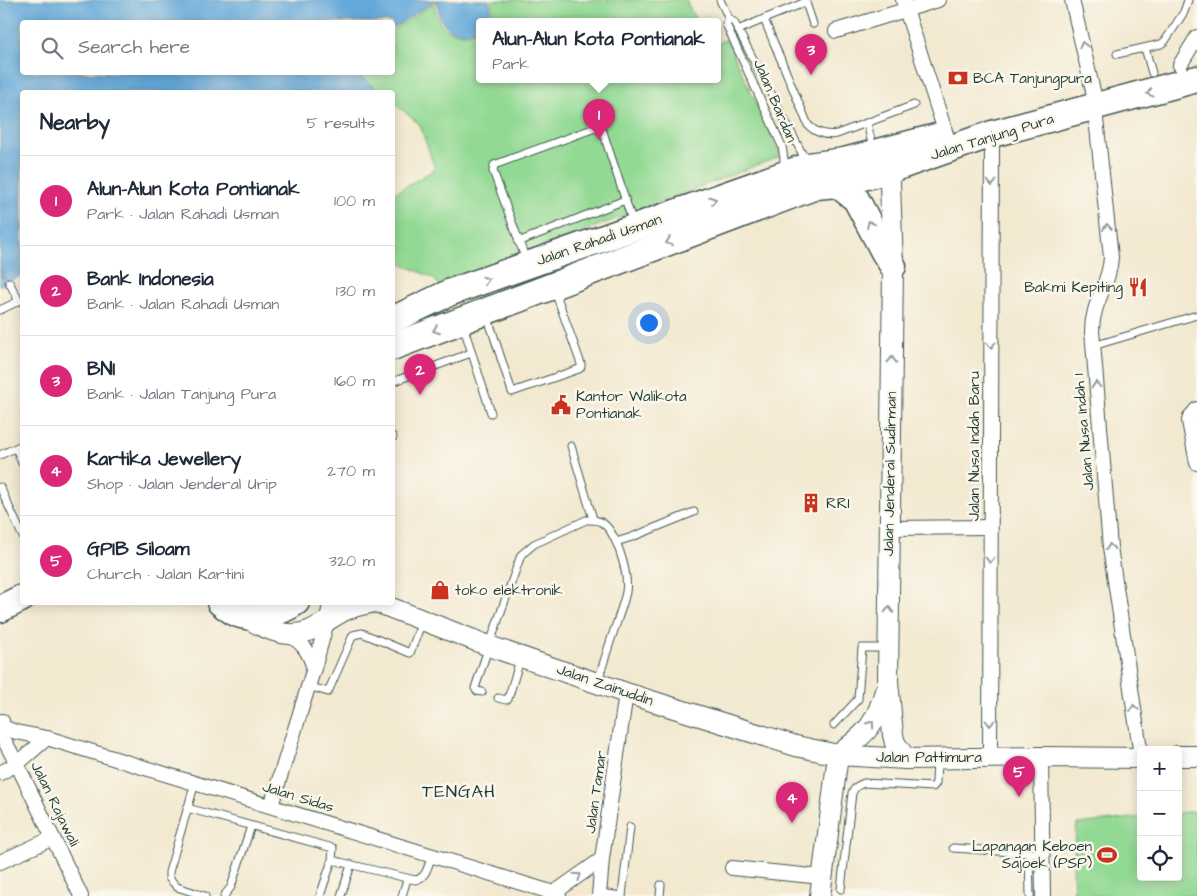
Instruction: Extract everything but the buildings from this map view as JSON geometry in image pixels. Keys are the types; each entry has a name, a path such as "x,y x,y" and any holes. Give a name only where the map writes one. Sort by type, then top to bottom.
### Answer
{"highway":[{"name":"Jalan Tanjung Pura","path":"784,187 817,178 844,161 884,157 992,134 1191,68"},
{"name":"Jalan Tanjung Pura","path":"884,157 1007,114 1094,99 1152,73 1191,68"},
{"path":"817,178 856,199 893,266"},
{"name":"Jalan Rahadi Usman","path":"395,319 456,306 784,187"},
{"name":"Jalan Rahadi Usman","path":"395,344 456,306 486,311 541,276"},
{"path":"0,592 20,582"},
{"path":"0,609 20,599"},
{"path":"224,605 242,616 262,616 289,605"}],"street":[{"path":"836,30 904,5 938,0"},
{"name":"Jalan Nusa Indah 1","path":"1072,0 1094,99 1111,257 1110,268 1094,309 1092,320 1093,346 1110,547 1139,746"},
{"path":"904,5 946,134"},
{"path":"1191,68 1197,37"},
{"name":"Jalan Nusa Indah Baru","path":"990,757 992,134"},
{"name":"Jalan Jenderal Sudirman","path":"884,157 893,266 888,681 892,735 906,759"},
{"path":"1197,409 1189,421 1197,463"},
{"path":"890,528 990,526"},
{"name":"Jalan Zainuddin","path":"289,634 302,634 329,612 362,605"},
{"name":"Jalan Zainuddin","path":"383,605 489,646 626,693 777,741 838,756"},
{"path":"271,806 314,668 329,612"},
{"path":"242,616 273,631 289,634 306,648 314,668"},
{"name":"Jalan Jenderal Sudirman","path":"838,756 873,724 880,709 888,681"},
{"name":"Jalan Tamar","path":"600,894 602,859 626,693"},
{"name":"Jalan Sidas","path":"1,721 32,734 432,855 529,891 557,894"},
{"name":"Jalan Rajawali","path":"1,721 2,736 81,896"},
{"path":"0,773 17,764 47,738"},
{"path":"732,868 821,887 835,852 838,756"},
{"name":"Jalan Pattimura","path":"838,756 906,759 1137,757"},
{"path":"1182,756 1197,756"},
{"path":"1041,757 1036,854 1043,896"},
{"path":"0,862 53,838"},
{"path":"557,894 602,859"}],"lane":[{"name":"Jalan Bardan","path":"720,0 729,19 734,22 817,178"},
{"path":"1117,54 1161,44 1165,41 1184,12 1188,0"},
{"path":"738,30 805,1 813,24"},
{"name":"Jalan Bardan","path":"729,19 726,24 782,146 784,187"},
{"path":"764,20 808,125 818,132 831,136 914,104"},
{"path":"1145,48 1152,73"},
{"path":"867,123 884,157"},
{"path":"486,311 512,392 581,367 541,276 518,242 493,172 494,165 497,163 598,128 603,132 638,240"},
{"path":"518,242 625,200"},
{"path":"0,310 19,301 9,282"},
{"path":"456,306 491,413"},
{"path":"1093,346 1197,315"},
{"path":"395,381 471,353"},
{"path":"571,446 593,519"},
{"path":"0,455 19,447"},
{"path":"0,487 20,531"},
{"path":"616,542 694,512"},
{"path":"482,692 477,691 475,688 521,555 534,544 586,520 593,519 608,527 616,542 626,578 626,592 597,683"},
{"path":"308,686 328,692 350,638 357,633 362,633 410,653 423,620"},
{"path":"834,725 858,699 862,648 888,649"},
{"path":"498,698 508,699 521,657"},
{"path":"841,888 835,852 854,788 864,783 933,787 936,783 938,758"},
{"path":"194,783 169,878 177,887 192,895 205,896"},
{"path":"187,808 330,846 334,850 320,896"},
{"path":"224,896 231,887 251,826"},
{"path":"600,894 622,896 630,827"},
{"path":"953,848 1036,854 1030,896"},
{"path":"332,860 415,880 422,877 432,855"},
{"path":"341,896 351,865"},
{"path":"402,896 407,879"},
{"path":"660,896 661,885"}],"green space":[{"path":"491,0 686,0 695,18 490,18 493,11"},
{"path":"434,3 440,23 448,30 459,34 476,31 476,83 721,83 721,42 726,39 781,156 440,286 433,278 395,261 395,193 435,169 420,125 395,104 395,90 377,90 358,75 395,75 395,29"},
{"name":"Lapangan Keboen Sajoek (PSP)","path":"1197,811 1197,896 1074,896 1073,864 1077,824 1137,817 1137,881 1182,881 1182,813"}],"water":[{"path":"0,0 489,0 491,10 487,18 476,18 476,29 470,32 454,31 444,25 438,10 438,3 434,1 395,27 395,20 20,20 20,75 358,75 377,90 20,90 20,276 0,286"}],"ferry route":[{"path":"0,268 7,280"},
{"path":"0,270 4,275"},
{"path":"0,273 6,280"},
{"path":"0,276 6,280"}],"place":[{"name":"BNI","path":"811,75"},
{"name":"BCA Tanjungpura","path":"958,78"},
{"name":"Alun-Alun Kota Pontianak","path":"599,140"},
{"name":"Bakmi Kepiting","path":"1138,287"},
{"name":"Bank Indonesia","path":"420,395"},
{"name":"Kantor Walikota Pontianak","path":"561,405"},
{"name":"RRI","path":"811,503"},
{"name":"toko elektronik","path":"440,590"},
{"name":"GPIB Siloam","path":"1019,797"},
{"name":"Kartika Jewellery","path":"792,823"},
{"name":"Lapangan Keboen Sajoek (PSP)","path":"1107,855"}],"district":[{"name":"TENGAH","path":"459,791"}]}
